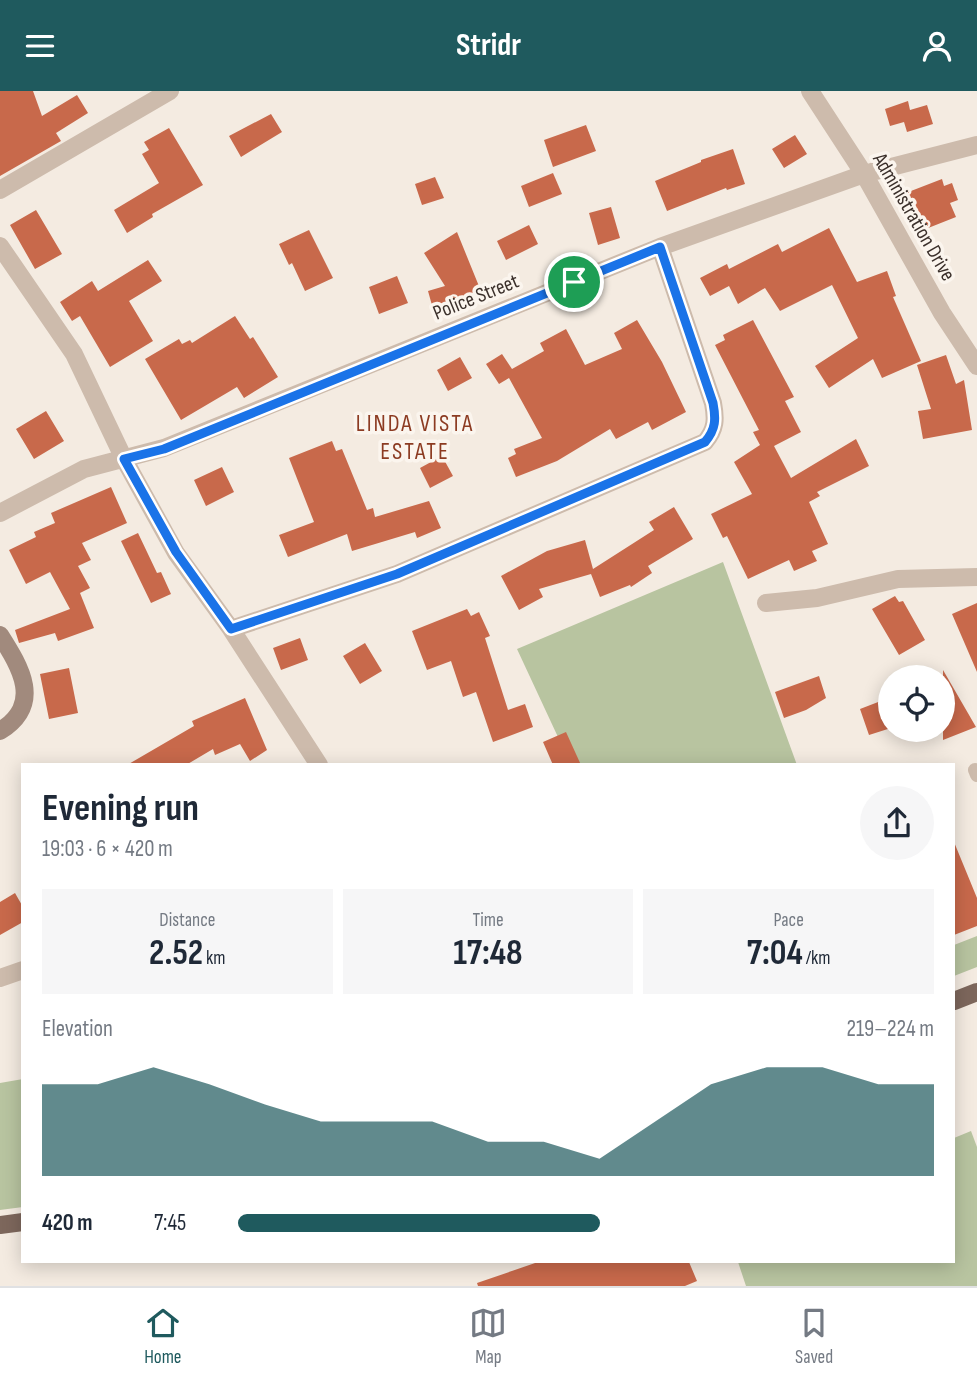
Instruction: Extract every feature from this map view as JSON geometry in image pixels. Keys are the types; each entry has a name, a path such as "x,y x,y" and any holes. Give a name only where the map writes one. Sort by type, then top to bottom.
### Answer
{"main road":[{"path":"955,1001 977,992"},
{"path":"0,1225 21,1222"}],"street":[{"path":"0,190 170,91"},
{"name":"Administration Drive","path":"810,91 864,174 942,313 975,360"},
{"name":"Police Street","path":"0,513 84,470 164,449 660,247 864,174 977,145"},
{"path":"0,246 74,354 124,459 176,552 231,629 318,763"},
{"path":"231,629 397,574 705,442 713,432 716,419 713,403 660,247"},
{"path":"766,603 817,598 898,579 977,577"},
{"path":"0,635 18,663 25,697 21,713 0,731"},
{"path":"0,978 21,971"}],"green space":[{"path":"723,562 796,763 570,763 517,649"},
{"path":"977,936 977,967 955,976 955,945"},
{"path":"21,1079 21,1207 0,1210 0,1083"},
{"path":"971,1131 977,1147 977,1286 746,1286 738,1263 955,1263 955,1138"}],"building":[{"path":"0,91 33,91 42,116 77,95 88,113 56,133 61,141 0,176"},
{"path":"908,101 910,110 927,105 933,124 907,132 904,122 890,126 885,109"},
{"path":"271,114 282,132 241,157 229,136"},
{"path":"586,125 596,151 553,167 544,140"},
{"path":"169,128 203,185 152,214 153,217 127,233 114,210 159,183 142,154 149,150 144,142"},
{"path":"795,135 807,154 784,168 772,149"},
{"path":"733,149 745,184 727,190 726,188 667,211 655,181"},
{"path":"553,173 562,194 529,207 521,186"},
{"path":"435,177 444,198 422,205 415,184"},
{"path":"942,179 944,186 952,183 958,200 950,203 956,217 913,234 898,196"},
{"path":"611,207 620,238 598,245 589,213"},
{"path":"36,210 62,254 35,269 10,225"},
{"path":"529,225 538,244 506,260 497,241"},
{"path":"829,228 857,282 887,271 896,296 893,297 921,361 882,378 873,359 829,388 815,366 858,338 832,285 780,311 765,288 738,304 729,286 710,296 700,278 727,264 729,269 778,244 782,252"},
{"path":"309,230 333,278 305,291 292,263 289,265 279,244"},
{"path":"457,232 485,301 435,316 428,291 445,286 424,253"},
{"path":"148,260 162,281 129,301 153,341 110,367 80,316 72,321 60,302 92,281 98,291"},
{"path":"397,276 408,303 379,314 369,287"},
{"path":"235,316 250,339 253,337 278,377 244,398 237,387 181,420 145,359 179,339 182,344 190,340 192,343"},
{"path":"637,320 662,362 686,412 652,430 648,422 616,439 610,429 557,461 516,477 508,458 516,454 514,449 542,438 509,378 499,384 486,364 502,354 512,369 544,351 540,343 566,329 585,365 622,349 614,333"},
{"path":"753,320 794,397 785,401 801,432 774,446 791,478 856,439 869,466 817,492 820,496 809,502 828,544 812,551 817,561 794,571 789,560 748,579 727,536 723,538 711,514 752,494 734,462 760,445 753,432 759,430 715,345 725,340 723,335"},
{"path":"946,355 956,384 964,380 972,430 923,439 918,411 931,409 917,365"},
{"path":"460,357 472,378 448,391 437,370"},
{"path":"46,411 64,441 34,459 16,429"},
{"path":"332,441 336,451 342,449 367,510 373,508 375,517 429,501 441,528 417,538 415,532 352,551 347,534 288,557 279,535 314,522 289,458"},
{"path":"442,456 453,476 430,488 420,468"},
{"path":"222,467 234,492 206,506 194,480"},
{"path":"111,487 127,523 82,543 91,560 78,566 90,588 80,593 94,628 58,641 55,633 19,643 15,630 70,609 50,572 26,584 9,550 36,537 34,532 55,523 51,513"},
{"path":"674,507 693,539 648,566 652,573 631,587 630,585 600,597 591,574 539,589 543,597 519,610 501,576 547,551 585,540 593,569 654,530 649,522"},
{"path":"138,533 157,573 161,572 171,594 151,603 121,541"},
{"path":"895,596 899,602 903,601 925,640 899,655 872,609"},
{"path":"977,603 977,672 952,614"},
{"path":"467,609 471,616 479,612 490,636 485,638 508,710 525,704 533,727 493,742 476,692 463,697 451,661 427,670 412,631"},
{"path":"300,638 308,660 281,670 273,648"},
{"path":"365,643 382,671 360,684 343,656"},
{"path":"69,668 78,713 49,719 40,674"},
{"path":"819,676 826,698 806,710 784,718 775,692"},
{"path":"955,691 976,727 955,735"},
{"path":"245,698 267,750 250,761 240,744 215,755 213,749 189,763 130,763 194,726 192,721"},
{"path":"878,702 878,732 869,735 860,709"},
{"path":"566,732 580,763 552,763 543,742"},
{"path":"955,844 977,898 977,926 955,935"},
{"path":"15,893 21,904 21,923 0,935 0,902"},
{"path":"535,1263 689,1263 697,1281 685,1286 478,1286 477,1283"}],"district":[{"name":"LINDA VISTA ESTATE","path":"415,437"}],"route":[{"path":"660,247 713,403 716,419 713,432 705,442 397,574 231,629 176,552 124,459 164,449 574,282 660,247"}]}
